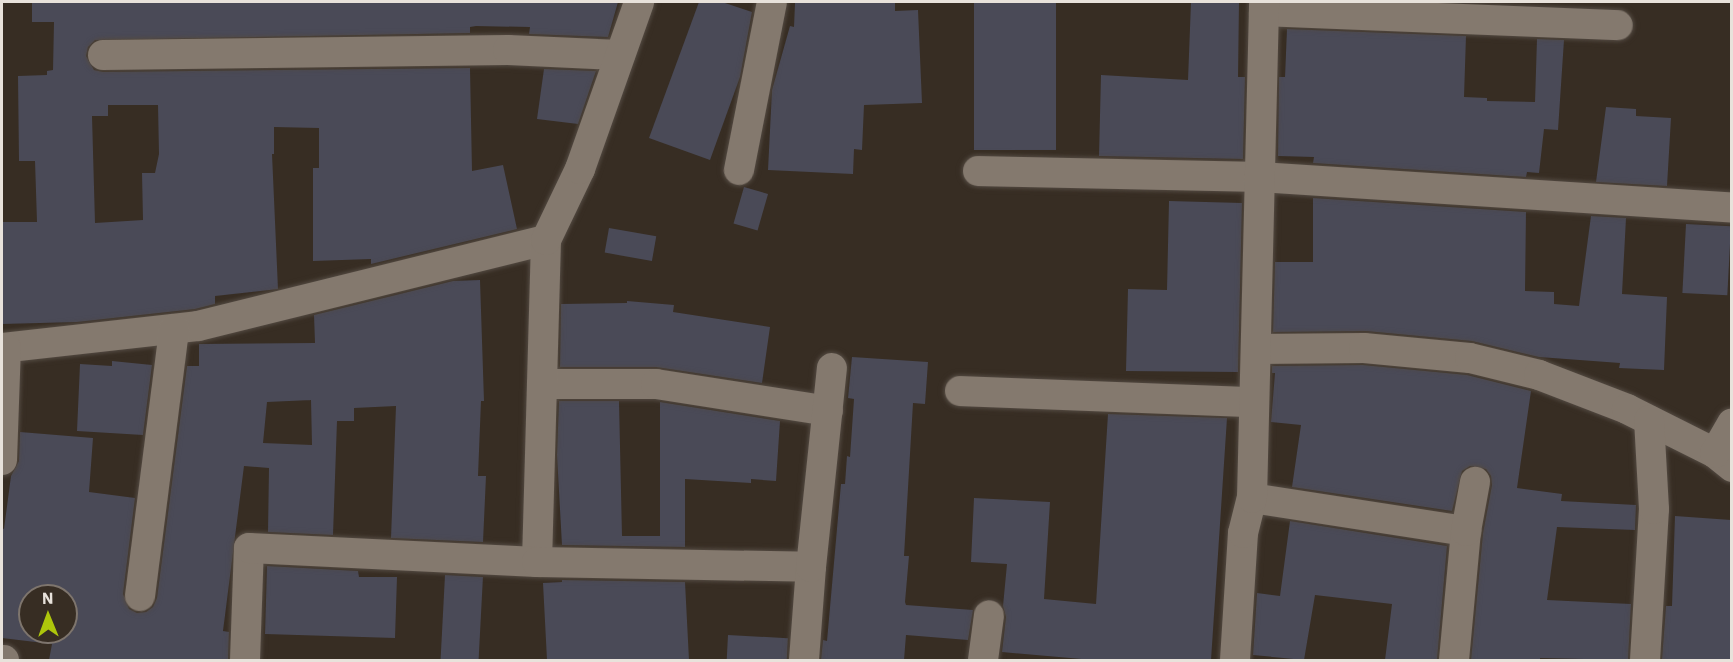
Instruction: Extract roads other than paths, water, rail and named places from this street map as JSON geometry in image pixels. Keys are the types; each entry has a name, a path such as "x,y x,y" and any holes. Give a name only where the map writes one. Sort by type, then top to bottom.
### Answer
{"street":[{"path":"537,562 546,240 580,169 639,2"},
{"path":"739,170 772,2"},
{"path":"1235,660 1243,534 1252,498 1252,402 1256,349 1264,6 1618,25"},
{"path":"103,55 508,50 620,55"},
{"path":"978,171 1259,177 1731,208"},
{"path":"2,460 4,348 198,326 546,240"},
{"path":"140,596 174,329"},
{"path":"1256,349 1364,348 1470,358 1539,375 1649,420 1724,460 1731,424"},
{"path":"804,660 811,567 832,368"},
{"path":"542,384 656,384 828,411"},
{"path":"960,391 1252,402"},
{"path":"1645,660 1654,509 1649,420"},
{"path":"1454,660 1466,531 1475,482"},
{"path":"1252,498 1466,531"},
{"path":"245,660 249,548 537,562 811,567"},
{"path":"983,660 989,615"}]}
